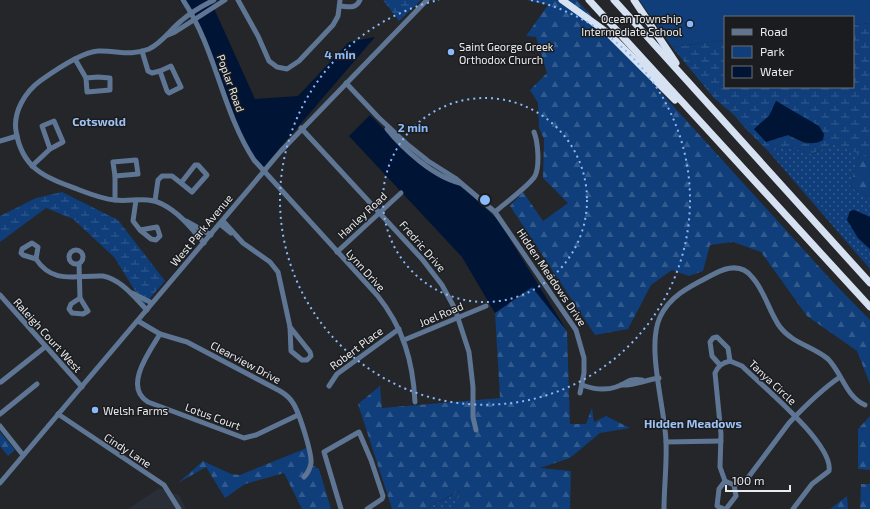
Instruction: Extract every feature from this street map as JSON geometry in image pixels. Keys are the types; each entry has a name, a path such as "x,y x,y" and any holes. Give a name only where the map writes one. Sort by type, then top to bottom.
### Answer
{"highway":[{"path":"562,0 595,23 618,43 723,147"},
{"path":"590,0 870,307"},
{"path":"614,0 870,283"},
{"path":"634,0 687,80"}],"street":[{"name":"Poplar Road","path":"183,0 195,18 209,49 240,135 250,154 263,172"},
{"path":"211,235 183,220 162,204 155,201 115,200 98,197 51,179 32,166 22,152 17,136 16,126 18,114 28,93 40,81 75,59 96,51 124,54 142,51 152,47 192,13 214,0"},
{"path":"167,35 225,0"},
{"path":"238,0 258,36 269,61 280,68 287,68 294,65 328,31 337,20 340,3 353,7 358,4 360,0"},
{"name":"West Park Avenue","path":"0,483 263,172 302,128 427,0"},
{"path":"142,51 148,71 152,73 173,67 180,89 168,92 160,71"},
{"path":"75,59 86,78 87,92 110,90 108,77 86,78"},
{"name":"Hidden Meadows Drive","path":"346,83 378,117 418,154 455,178 476,194 495,212 576,330 584,358 580,393"},
{"path":"32,166 50,149 63,142 54,121 42,128 50,149"},
{"name":"Fredric Drive","path":"302,128 434,274 449,298 458,318 471,362 473,387 472,417 476,430"},
{"path":"495,212 535,176 538,140 534,132"},
{"path":"0,140 17,136"},
{"path":"115,176 138,174 136,160 113,162 115,176 115,200"},
{"path":"155,201 158,180 162,176 172,176 192,192 207,175 207,173 196,165 181,183"},
{"name":"Lynn Drive","path":"263,172 382,302 404,340 412,368 415,402"},
{"name":"Hanley Road","path":"337,252 400,193"},
{"path":"136,200 133,221 140,230"},
{"path":"183,220 204,243"},
{"path":"221,222 246,246 270,262 278,272 290,327 291,351 302,360 307,360 310,356 310,352 290,327"},
{"path":"36,259 43,269 50,274 61,277 107,277 131,293 152,304"},
{"path":"80,264 80,298"},
{"path":"664,509 666,442 655,336 658,322 673,298 721,270 733,268 744,271 753,278 784,332 826,358 856,401 865,406"},
{"path":"131,293 147,310"},
{"name":"Raleigh Court West","path":"1,299 82,387"},
{"name":"Joel Road","path":"404,340 486,306"},
{"name":"Clearview Drive","path":"138,321 160,334 187,342 280,391 294,404 311,458 310,468 304,477"},
{"name":"Robert Place","path":"329,386 337,374 399,329"},
{"name":"Lotus Court","path":"160,334 137,378 137,389 144,400 244,438 256,435 298,415"},
{"path":"720,366 712,356 710,342 713,338 717,337 728,348 730,361 720,366 714,377 721,441 721,472 725,481 734,485 736,496 725,509 717,506 719,489 725,481"},
{"path":"1,382 46,347"},
{"name":"Tanya Circle","path":"730,361 742,366 795,417"},
{"name":"Tanya Circle","path":"734,485 747,480 780,434 795,417 819,392 840,377"},
{"path":"582,385 601,389 621,385 629,380 659,378"},
{"path":"0,414 37,384"},
{"name":"Cindy Lane","path":"58,414 164,485 179,509"},
{"path":"793,509 809,488 827,474 829,468 818,442 811,432 795,417"},
{"path":"0,426 24,455"},
{"path":"341,509 324,452 359,432 371,460 383,496 382,499 367,509"},
{"path":"666,442 721,441"}],"shaded area":[{"path":"159,488 179,495 186,509 128,509"}],"green space":[{"path":"383,0 421,0 399,21"},
{"path":"526,0 577,0 832,281 870,320 870,384 857,351 807,316 761,252 733,242 710,245 703,271 689,276 672,270 651,285 628,329 595,335 510,206 523,192 543,221 568,203 543,178 544,139 539,128 538,103 530,90 547,73 536,37 526,36 548,5"},
{"name":"Ocean Township Intermediate School","path":"639,0 870,0 870,23 854,25 854,16 724,16 724,40 672,47"},
{"path":"870,23 870,158 834,144 811,154 789,147 769,152 734,115 714,98 672,47 724,40 724,88 854,88 854,25","holes":["777,101 807,144 788,135 766,142 754,129 769,116"]},
{"path":"834,144 860,153 850,187 870,198 870,217 854,210 858,238 870,249 870,269 769,152 789,147 812,154"},
{"path":"860,153 870,158 870,198 850,187"},
{"path":"62,192 118,220 165,281 144,305 114,257 73,219 46,208 0,242 0,216 36,198"},
{"path":"532,287 567,331 570,424 586,424 592,408 594,422 606,416 630,428 600,433 570,458 540,468 571,471 570,509 456,509 459,491 425,509 392,509 358,404 380,386 382,408 500,398 495,313"},
{"path":"870,416 870,470 858,469 858,429"},
{"path":"0,432 15,450 8,456 0,446"},
{"path":"309,447 312,465 319,469 331,509 302,509 284,473 245,484 225,498 206,467 178,483 203,461 231,474 240,475"},
{"path":"861,484 870,484 870,509 860,509"},
{"path":"460,491 456,509 425,509"},
{"path":"847,496 848,509 830,509"}],"water":[{"path":"179,0 219,0 212,4 255,99 298,96 349,42 375,37 261,170 241,141 194,19"},
{"path":"776,101 819,126 824,134 823,140 810,143 788,135 766,142 754,129 769,116"},
{"path":"370,115 408,153 467,191 498,220 567,331 532,287 495,313 462,257 349,136"},
{"path":"854,210 870,217 870,249 858,238 847,220 850,211"}],"place":[{"name":"Ocean Township Intermediate School","path":"690,24"},
{"name":"Saint George Greek Orthodox Church","path":"451,52"},
{"name":"Welsh Farms","path":"95,410"}],"district":[{"name":"Cotswold","path":"99,121"},
{"name":"Hidden Meadows","path":"693,423"}]}
